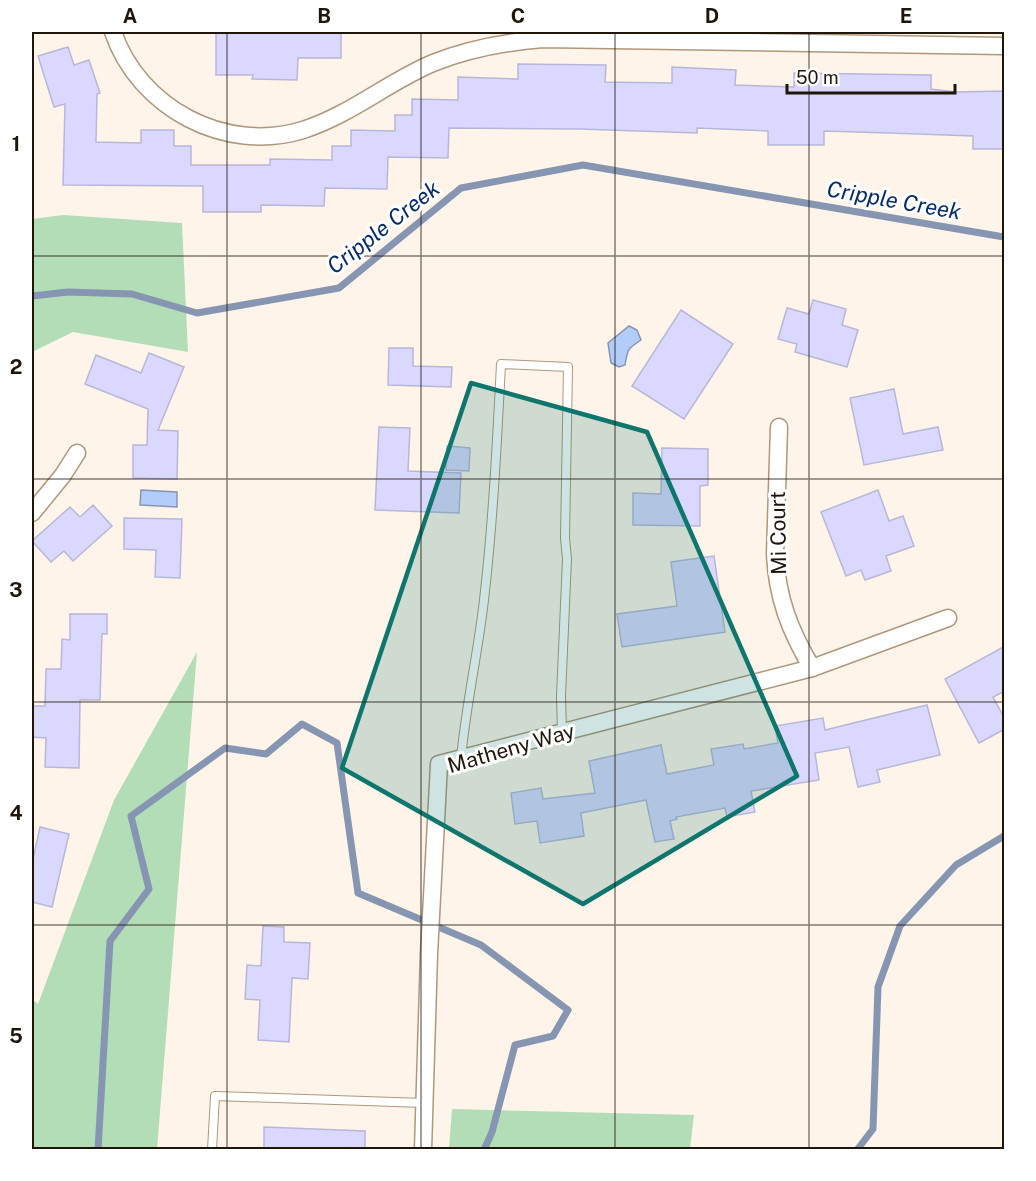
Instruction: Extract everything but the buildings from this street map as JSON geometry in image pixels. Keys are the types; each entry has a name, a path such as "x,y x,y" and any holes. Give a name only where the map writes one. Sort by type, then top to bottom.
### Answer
{"street":[{"path":"113,32 123,55 142,82 153,94 178,113 192,121 223,132 255,136 288,134 304,129 335,117 433,63 479,48 511,42 543,39 1005,46"},
{"name":"Mi Court","path":"779,427 774,554 776,572 782,606 795,639 812,668"},
{"path":"32,513 63,475 76,453"},
{"name":"Matheny Way","path":"423,1149 431,906 440,764 812,668 948,618"}],"lane":[{"path":"461,758 485,592 496,476 501,364 568,367 565,538 567,559 561,696 562,732"},
{"path":"212,1149 215,1095 424,1102"}],"highlighted area":[{"path":"471,383 647,432 797,776 583,904 342,768"}],"green space":[{"path":"63,215 182,223 188,352 73,332 32,352 32,219"},
{"path":"197,652 157,1149 32,1149 32,999 38,1004 114,800"},
{"path":"452,1109 694,1115 690,1149 449,1149"}],"water":[{"path":"629,326 637,330 641,340 628,350 625,365 619,367 611,363 608,343"},
{"path":"141,490 177,492 177,507 140,505"}],"waterway":[{"name":"Cripple Creek","path":"32,296 68,292 132,294 197,313 339,288 461,188 583,165 1004,237"},
{"path":"98,1150 110,941 149,889 131,816 225,748 266,754 302,724 337,743 358,893 481,945 568,1010 553,1036 515,1045 492,1132 484,1150"},
{"path":"857,1150 873,1129 878,987 900,926 956,865 1004,836"}]}
